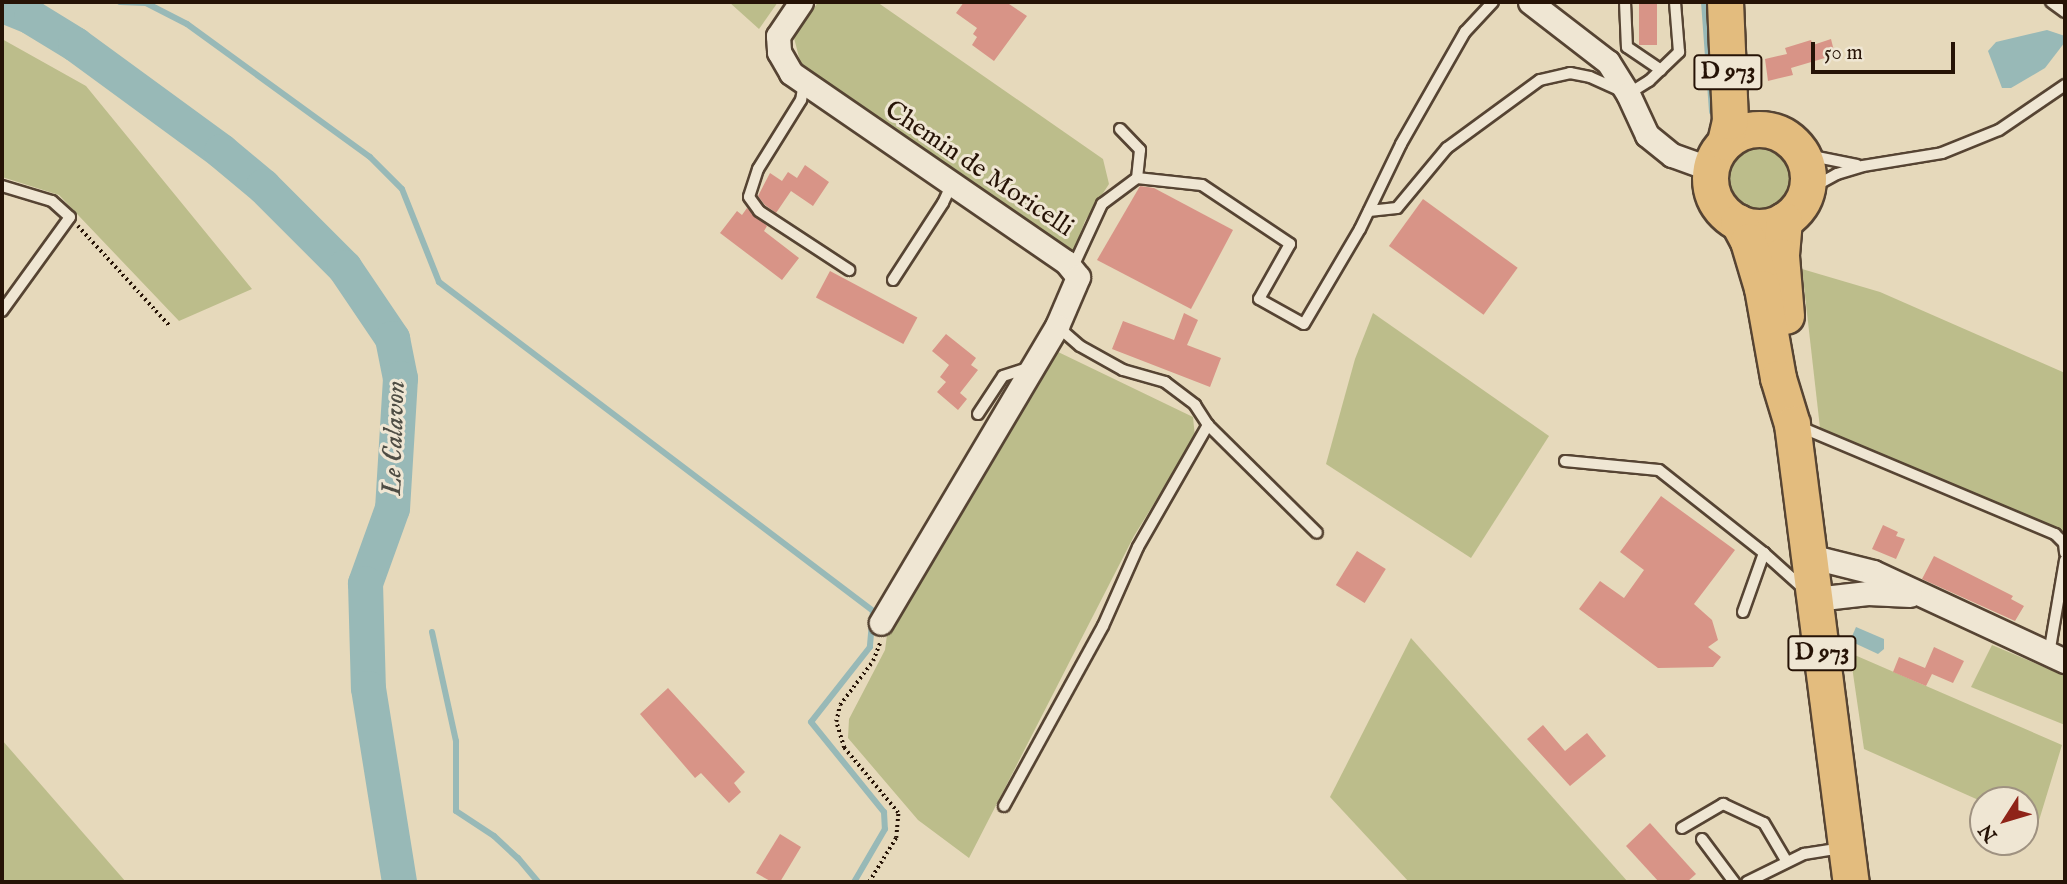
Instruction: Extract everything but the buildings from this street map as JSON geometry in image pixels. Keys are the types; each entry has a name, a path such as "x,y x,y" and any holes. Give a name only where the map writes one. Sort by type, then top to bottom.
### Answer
{"main road":[{"name":"D 973","path":"1718,156 1730,121 1725,2"},
{"name":"D 973","path":"1737,2 1754,98 1789,143"},
{"path":"1750,130 1789,143 1807,172 1806,191 1798,208 1784,220 1766,226 1738,222 1716,200 1718,156 1750,130"},
{"name":"D 973","path":"1784,220 1782,277 1793,383 1792,424 1851,882"},
{"name":"D 973","path":"1738,222 1754,260 1778,378 1792,424"}],"street":[{"name":"Chemin de Moricelli","path":"801,2 778,36 779,52 791,73 1066,262 1078,277 1057,326 1034,367 881,623"},
{"path":"1530,2 1608,62 1628,94 1647,135 1672,155 1718,156"},
{"path":"1809,556 1873,572 2057,658"},
{"path":"1815,599 1868,593 1921,596"}],"lane":[{"path":"1072,269 1102,205 1137,178 1202,185 1290,244 1259,299 1304,324 1369,211 1401,144 1465,32 1493,2"},
{"path":"1625,2 1627,47 1661,70"},
{"path":"1369,211 1397,208 1447,148 1540,80 1570,73 1590,77 1628,94 1661,70 1679,52 1675,2"},
{"path":"2052,2 2065,5"},
{"path":"2052,2 2065,12"},
{"path":"804,82 801,100 758,169 749,197 759,211 849,270"},
{"path":"1806,191 1838,174 1863,166 1942,153 2000,130 2065,85"},
{"path":"1121,129 1139,150 1137,178"},
{"path":"1789,143 1835,163 1863,166"},
{"path":"893,280 943,203 952,184"},
{"path":"2,186 52,201 70,217 2,311"},
{"path":"1057,326 1080,346 1123,370 1165,382 1195,405 1208,425 1317,533"},
{"path":"978,414 1003,376 1034,367"},
{"path":"1792,424 2055,534 2064,542 2065,553"},
{"path":"1004,806 1103,626 1138,547 1208,425"},
{"path":"1564,461 1659,470 1764,552 1815,599"},
{"path":"1743,612 1764,552"},
{"path":"2057,658 2065,560"},
{"path":"1682,828 1723,804 1764,823 1787,862"},
{"path":"1702,839 1734,882"},
{"path":"1747,882 1804,854 1847,847"}],"path":[{"path":"70,217 170,326"},
{"path":"869,882 896,838 898,813 844,748 836,722 840,705 873,661 880,645 881,623"}],"green space":[{"path":"729,2 778,2 759,29"},
{"path":"818,2 877,2 1103,159 1109,184 1085,221 1073,252 801,65 794,38"},
{"path":"2,39 86,86 252,289 179,321 59,195 2,177"},
{"path":"1760,141 1774,144 1786,152 1794,164 1797,178 1794,192 1786,204 1774,212 1760,215 1746,212 1734,204 1726,192 1723,178 1726,164 1734,152 1746,144"},
{"path":"1802,269 1880,292 2065,373 2065,533 1820,428"},
{"path":"1373,313 1549,436 1471,558 1326,464 1355,359"},
{"path":"1054,350 1193,417 1195,437 1134,536 969,858 918,820 848,738 849,719 885,650 888,627"},
{"path":"1411,638 1628,882 1409,882 1330,797"},
{"path":"1992,645 2065,676 2065,725 1971,687"},
{"path":"1850,653 2062,745 2039,820 2039,786 1969,786 1969,796 1864,749"},
{"path":"2,740 126,882 2,882"}],"water":[{"path":"2047,30 2065,36 2065,42 2045,68 2011,88 2002,88 1988,51 1996,42"},
{"path":"1856,627 1884,639 1884,649 1878,654 1850,641"}],"waterway":[{"path":"120,2 146,3 187,24 370,157 402,189 439,282 873,611 870,647 811,722 884,812 885,829 854,882"},
{"path":"1704,2 1712,112"},
{"name":"Le Calavon","path":"2,5 31,17 75,44 221,151 263,186 344,267 392,338 400,378 392,508 365,583 368,688 399,882"},
{"path":"432,632 456,741 456,811 494,836 518,858 538,882"}]}
